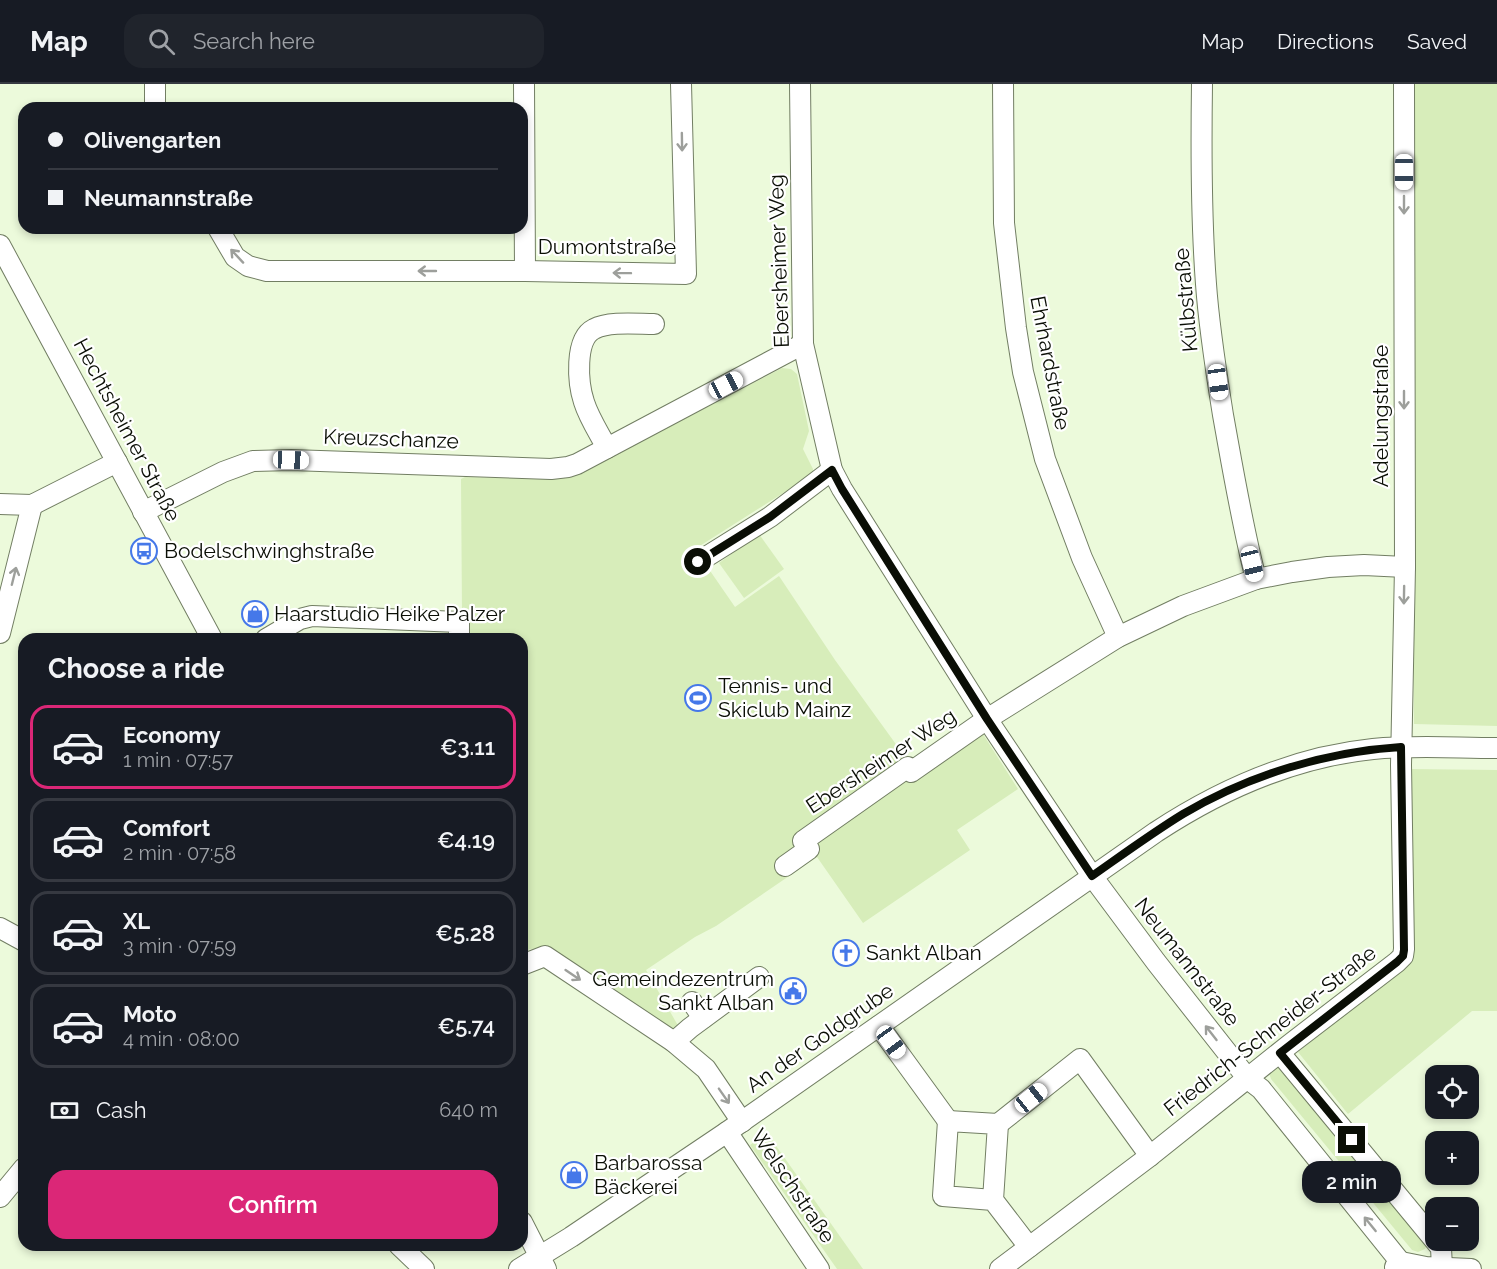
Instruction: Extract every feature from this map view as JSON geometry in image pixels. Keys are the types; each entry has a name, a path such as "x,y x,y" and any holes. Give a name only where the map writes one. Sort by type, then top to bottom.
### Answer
{"street":[{"path":"155,84 155,102"},
{"path":"524,84 524,102"},
{"name":"Dumontstraße","path":"222,234 235,257 248,266 267,271 525,271 686,274 681,84"},
{"name":"Ebersheimer Weg","path":"800,84 803,344 832,470 987,719 1092,876"},
{"name":"Ehrhardstraße","path":"1003,84 1004,223 1023,372 1045,459 1082,558 1118,638"},
{"name":"Külbstraße","path":"1202,84 1204,244 1210,324 1236,490 1256,579"},
{"name":"Adelungstraße","path":"1401,747 1405,567 1404,84"},
{"path":"525,234 525,271"},
{"name":"Hechtsheimer Straße","path":"0,245 209,633"},
{"path":"607,448 584,402 579,367 583,340 589,332 604,325 654,324"},
{"name":"Kreuzschanze","path":"143,512 223,472 253,461 291,460 551,469 568,467 803,344"},
{"path":"0,504 32,505 117,462"},
{"path":"698,562 770,517 832,470"},
{"path":"0,633 32,505"},
{"path":"987,719 1118,638 1183,606 1256,579 1328,567 1364,565 1405,567"},
{"path":"276,633 300,619 312,616 459,622 459,633"},
{"name":"Ebersheimer Weg","path":"785,866 809,849 804,841 908,767 911,772 987,719"},
{"name":"An der Goldgrube","path":"519,1269 543,1263 571,1237 735,1127 1183,814 1245,784 1339,754 1401,747 1497,748"},
{"name":"Friedrich-Schneider-Straße","path":"1000,1269 1150,1156 1403,956 1401,747"},
{"name":"Neumannstraße","path":"1092,876 1156,963 1248,1079 1261,1089 1400,1267"},
{"path":"0,928 18,938"},
{"name":"Welschstraße","path":"528,963 545,957 674,1042 706,1069 735,1127 818,1268"},
{"path":"674,1042 698,1010 736,983 759,977"},
{"path":"879,1026 948,1121 943,1196 993,1200"},
{"path":"1280,1053 1441,1248 1442,1268"},
{"path":"948,1121 998,1124 1080,1059 1150,1156"},
{"path":"998,1124 993,1200 1029,1247"},
{"path":"0,1197 18,1175"},
{"path":"528,1234 543,1263"},
{"path":"405,1251 424,1269"},
{"path":"1400,1267 1471,1269"}],"green space":[{"path":"1412,84 1497,84 1497,726 1414,724"},
{"name":"Tennis- und Skiclub Mainz","path":"782,368 791,369 797,374 809,431 803,449 813,469 813,474 695,549 735,607 779,576 835,660 911,765 974,720 1018,789 957,830 970,850 863,923 817,857 716,926 695,937 646,970 680,1029 669,1035 545,948 528,950 528,633 470,633 469,625 462,613 461,479 465,477 553,479 579,474"},
{"path":"759,534 784,569 744,598 719,563"},
{"path":"1409,769 1497,770 1497,1011 1472,1011 1348,1114 1298,1052 1401,968"},
{"path":"1278,1064 1425,1239 1425,1249 1418,1252 1412,1250 1271,1079 1269,1073"},
{"path":"767,1133 863,1269 837,1269 750,1145"}],"place":[{"name":"Bodelschwinghstraße","path":"144,551"},
{"name":"Haarstudio Heike Palzer","path":"255,614"},
{"name":"Tennis- und Skiclub Mainz","path":"698,698"},
{"name":"Sankt Alban","path":"846,953"},
{"name":"Gemeindezentrum Sankt Alban","path":"793,991"},
{"name":"Barbarossa Bäckerei","path":"574,1175"}],"route":[{"path":"698,562 770,517 832,470 987,719 1092,876 1183,814 1245,784 1339,754 1401,747 1403,956 1280,1053 1352,1140"}]}
